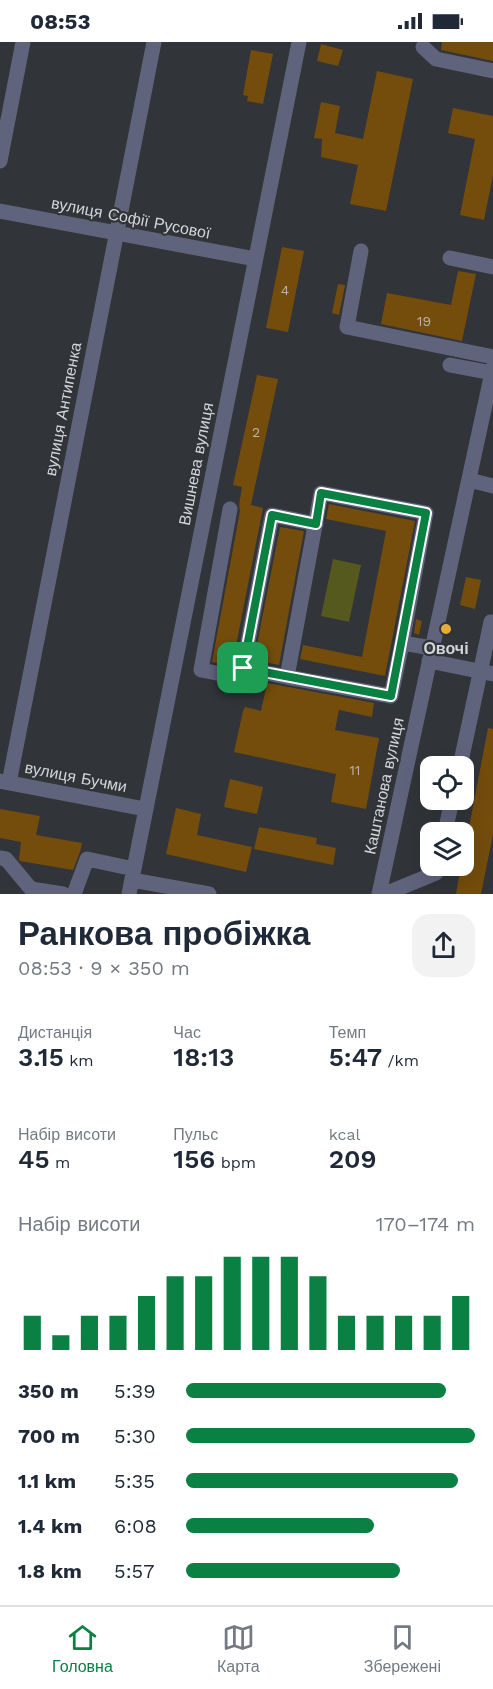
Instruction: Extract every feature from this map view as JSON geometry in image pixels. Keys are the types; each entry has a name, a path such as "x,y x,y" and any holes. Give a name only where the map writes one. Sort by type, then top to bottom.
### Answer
{"street":[{"path":"0,161 23,42"},
{"name":"вулиця Антипенка","path":"5,782 154,42"},
{"name":"Вишнева вулиця","path":"132,881 299,42"},
{"path":"423,47 436,59 493,71"},
{"name":"вулиця Софії Русової","path":"0,211 255,259"},
{"path":"361,251 348,327 493,357"},
{"path":"450,258 493,267"},
{"path":"450,365 493,370"},
{"name":"Каштанова вулиця","path":"379,894 493,370"},
{"path":"469,480 493,486"},
{"path":"243,668 287,677 391,696 426,513 321,493 287,677"},
{"path":"201,670 230,509"},
{"path":"174,669 190,673 201,670 237,677 243,668 272,515 316,524"},
{"path":"463,756 487,673 491,622 493,622"},
{"path":"402,643 430,655 487,673"},
{"name":"вулиця Бучми","path":"5,782 145,809"},
{"path":"0,858 6,859 31,889 63,894"},
{"path":"74,894 87,859 132,881 209,894"},
{"path":"385,894 429,876"}],"green space":[{"path":"333,559 361,565 349,622 321,616"}],"building":[{"path":"442,42 493,42 493,61 441,50"},
{"path":"321,44 343,50 338,66 317,61"},
{"path":"251,50 273,54 263,104 247,101 248,96 243,95"},
{"path":"377,71 413,79 386,211 350,204 358,165 321,157 322,139 314,138 321,102 340,106 335,133 363,139"},
{"path":"453,108 493,116 493,175 484,220 460,215 475,139 448,133"},
{"path":"282,247 304,251 288,332 266,328"},
{"path":"458,271 476,274 462,341 381,324 387,293 451,305"},
{"path":"338,284 345,285 339,315 332,313"},
{"path":"257,375 278,379 251,505 263,508 232,666 212,662 240,511 242,487 233,485"},
{"path":"329,504 415,521 385,676 300,659 303,645 362,657 386,531 326,519"},
{"path":"280,527 304,531 279,665 254,660"},
{"path":"466,577 481,580 475,609 460,605"},
{"path":"416,619 422,621 419,635 414,633"},
{"path":"267,683 374,703 372,717 339,710 335,730 379,738 366,809 331,802 336,774 234,752 243,711 245,707 261,711"},
{"path":"488,728 493,729 493,834 481,894 456,894 459,876 474,876 474,822 470,822"},
{"path":"230,779 263,787 257,814 224,807"},
{"path":"176,808 201,814 197,835 252,847 246,872 166,854"},
{"path":"0,809 40,816 36,835 82,843 73,870 20,861 21,842 0,838"},
{"path":"259,827 317,838 316,844 336,848 333,865 254,849"}],"place":[{"name":"Овочі","path":"446,629"}],"route":[{"path":"321,493 426,513 391,696 243,668 272,515 316,524 321,493"}]}
